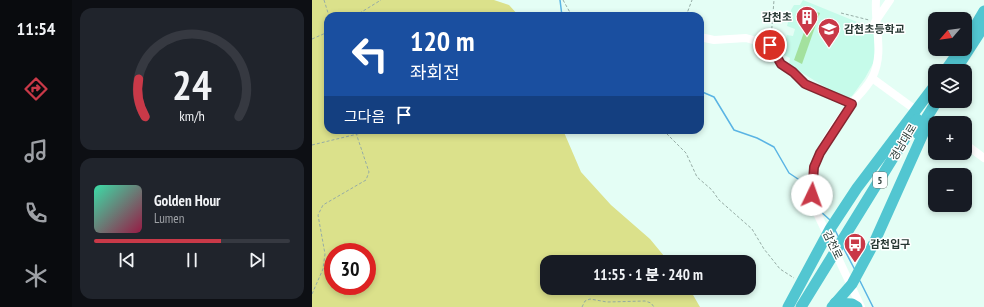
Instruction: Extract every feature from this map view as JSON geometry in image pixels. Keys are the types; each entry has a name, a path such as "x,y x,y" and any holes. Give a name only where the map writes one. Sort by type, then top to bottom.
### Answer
{"highway":[{"path":"959,64 981,26 984,11"},
{"path":"972,35 981,26"},
{"path":"788,307 831,228 857,188 928,93"},
{"name":"경남대로","path":"847,239 913,125 928,118"},
{"name":"경남대로","path":"847,239 928,121"},
{"path":"834,305 855,277 877,236 928,123"},
{"name":"5","path":"809,307 847,239"},
{"name":"5","path":"800,307 834,260"},
{"path":"834,305 852,304 857,307"}],"street":[{"name":"감천로","path":"861,307 855,277 831,228 815,206 812,195 814,167 825,144 852,104 872,78 877,63 879,47 875,22 876,0"},
{"path":"875,22 890,0"},
{"path":"704,38 714,40 746,38 770,45 781,64 793,72 805,84 852,104"},
{"path":"872,78 913,108"},
{"path":"972,149 984,158"}],"path":[{"path":"324,0 328,12"},
{"path":"362,12 381,0"},
{"path":"563,0 570,12"},
{"path":"688,12 692,0"},
{"path":"770,45 774,0"},
{"path":"841,13 875,22"},
{"path":"312,39 324,34"},
{"path":"312,145 360,134"},
{"path":"666,134 686,152 697,177 712,190 719,200 752,229 764,249 780,269 795,279"},
{"path":"312,294 322,269 325,254 318,215 323,204 366,180 369,172 356,135"},
{"path":"582,307 585,301 590,299 607,302 645,301 651,303 654,307"}],"shaded area":[{"name":"감천초등학교","path":"803,0 857,22 873,26 876,58 865,78 852,96 845,99 789,65 790,58 782,54 787,35 793,36 795,29 787,26 791,10 794,5 800,5"}],"green space":[{"path":"312,0 494,0 509,5 515,12 324,12 324,134 565,134 581,172 611,205 650,239 663,255 540,255 540,295 693,295 700,307 312,307"}],"building":[{"name":"감천초","path":"812,10 820,13 802,64 794,60"}],"waterway":[{"path":"560,0 562,12"},
{"path":"704,93 714,97 734,130 757,138 774,147 789,173 801,181 805,200 812,205"},
{"path":"820,211 830,220"},
{"path":"835,230 839,238"},
{"path":"843,247 855,270"},
{"path":"860,281 873,307"}],"place":[{"name":"감천초","path":"807,36"},
{"name":"감천초등학교","path":"829,48"},
{"name":"감천입구","path":"855,264"}],"route":[{"path":"770,45 774,50 777,60 793,72 805,84 852,104 820,153 814,167 812,195"}]}
